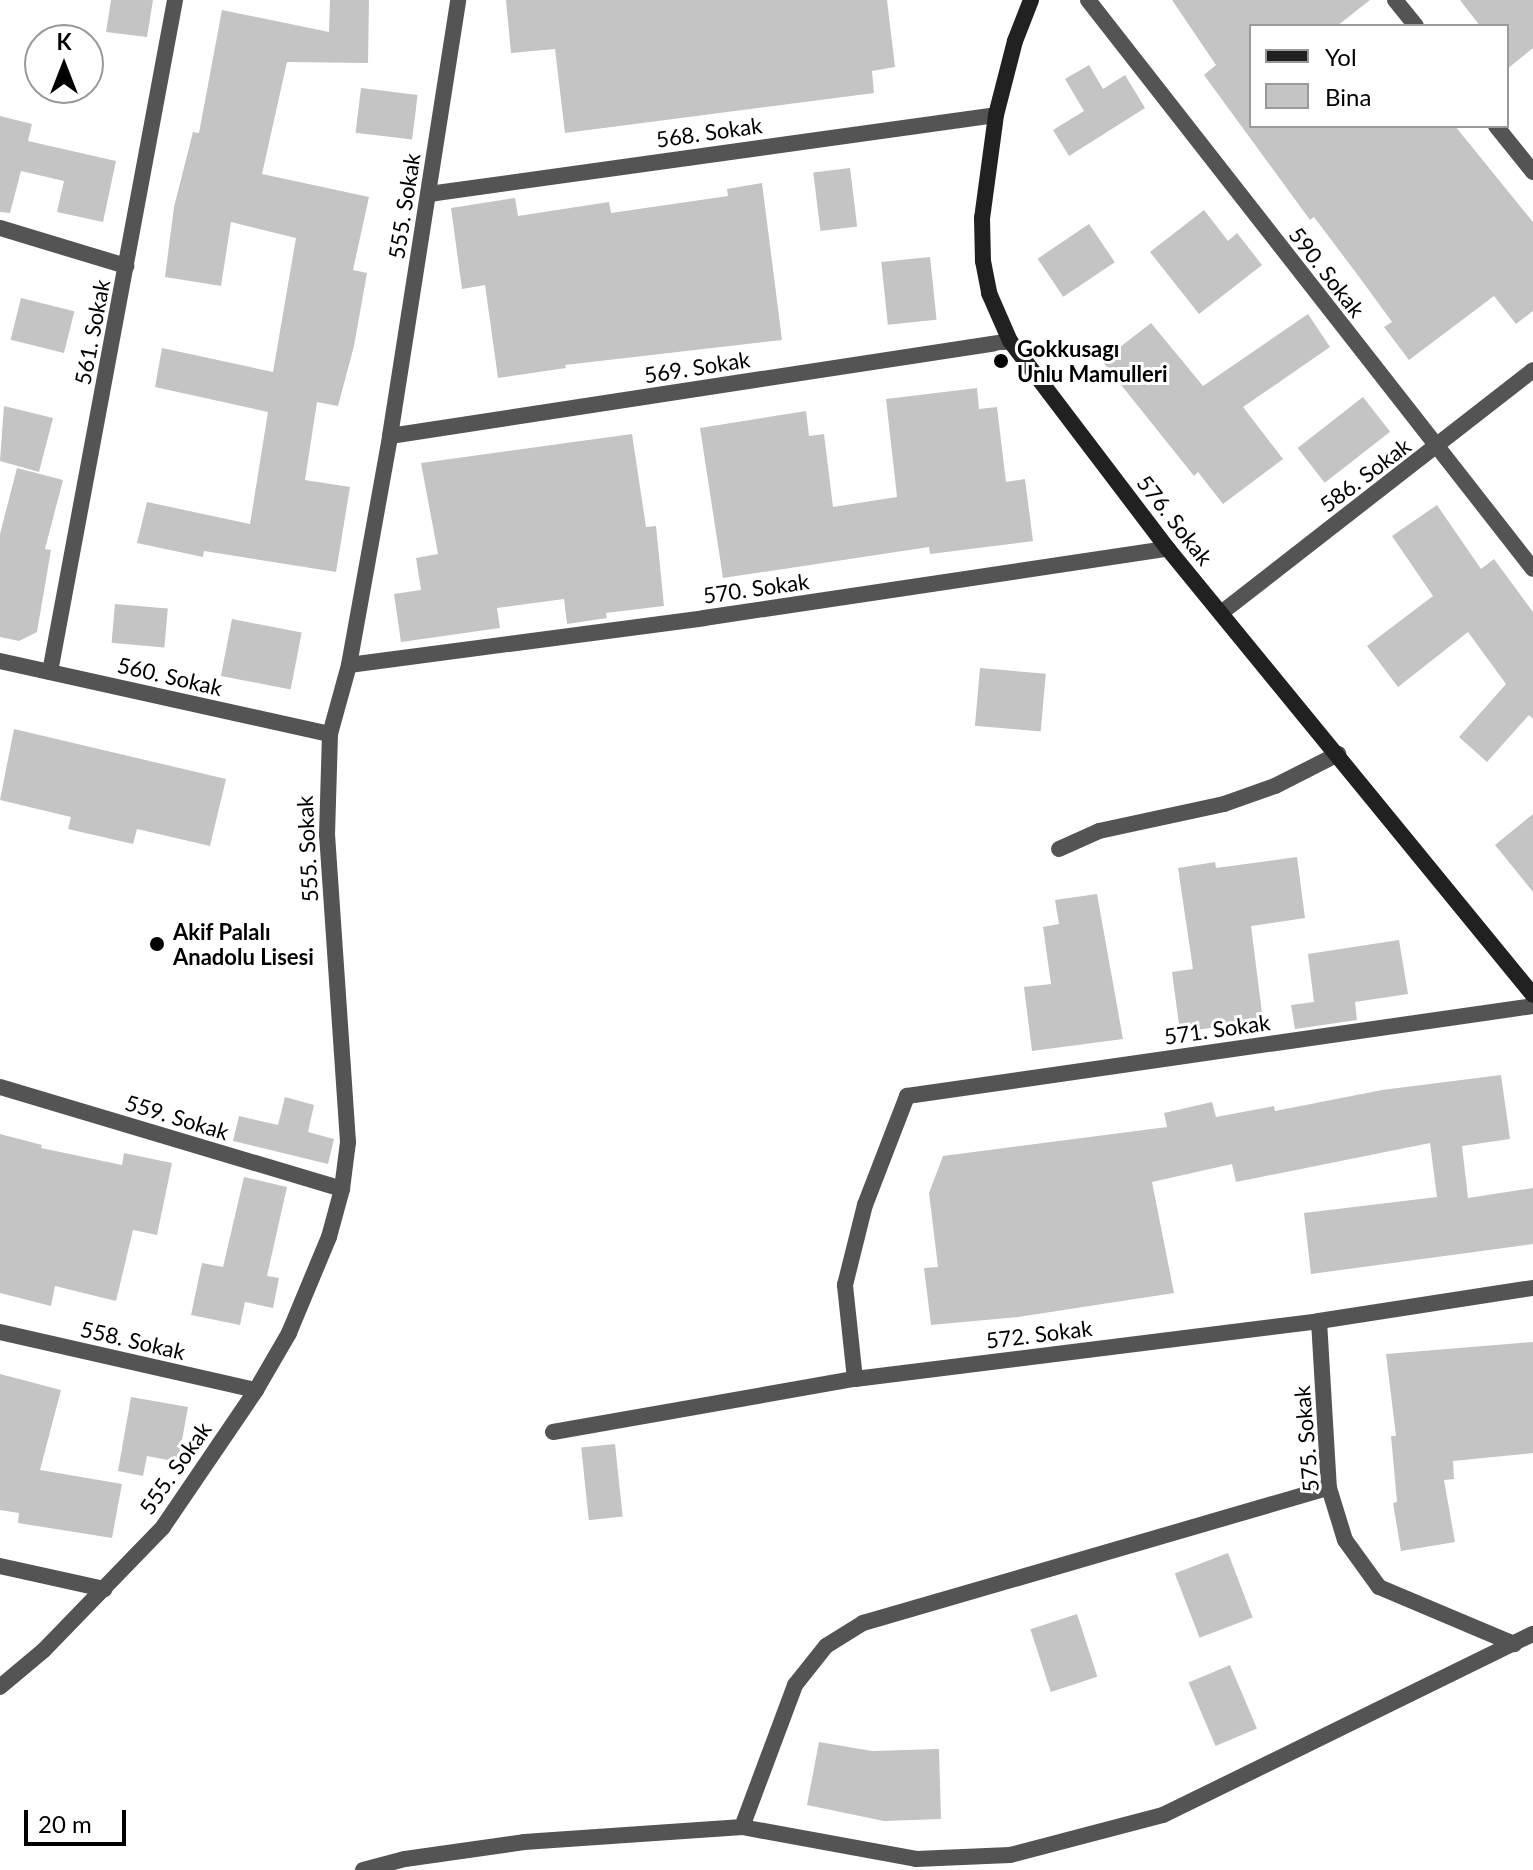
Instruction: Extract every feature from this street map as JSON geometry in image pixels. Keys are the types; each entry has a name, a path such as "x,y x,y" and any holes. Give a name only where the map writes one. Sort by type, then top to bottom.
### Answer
{"street":[{"name":"561. Sokak","path":"50,672 175,0"},
{"name":"555. Sokak","path":"0,1687 44,1650 163,1527 256,1390 289,1333 329,1237 342,1189 348,1142 327,835 330,734 349,665 390,436 458,0"},
{"name":"576. Sokak","path":"1031,0 1015,41 996,115 982,218 983,261 989,293 1010,341 1168,549 1533,995"},
{"name":"590. Sokak","path":"1088,0 1533,569"},
{"path":"1395,0 1414,24"},
{"name":"568. Sokak","path":"429,194 996,115"},
{"path":"1498,128 1533,172"},
{"path":"0,228 126,266"},
{"name":"569. Sokak","path":"390,436 1010,341"},
{"name":"586. Sokak","path":"1221,613 1533,370"},
{"name":"570. Sokak","path":"349,665 688,620 1168,549"},
{"name":"560. Sokak","path":"0,661 330,734"},
{"path":"1059,849 1099,831 1224,804 1275,786 1338,754"},
{"name":"571. Sokak","path":"855,1379 845,1285 849,1261 865,1205 907,1096 1533,1006"},
{"name":"559. Sokak","path":"0,1087 342,1189"},
{"name":"572. Sokak","path":"553,1432 855,1379 1319,1321 1533,1288"},
{"name":"575. Sokak","path":"1319,1321 1329,1488 1345,1540 1379,1587 1514,1644"},
{"name":"558. Sokak","path":"0,1332 256,1390"},
{"path":"742,1827 795,1685 826,1646 863,1623 1329,1488"},
{"path":"0,1566 104,1589"},
{"path":"363,1870 405,1859 524,1842 742,1827 916,1859 1010,1855 1163,1815 1533,1634"}],"building":[{"path":"111,0 153,0 147,37 106,32"},
{"path":"330,0 369,0 368,63 287,62 262,174 369,197 353,270 367,273 354,346 338,406 317,402 305,480 350,487 336,572 204,551 203,557 137,543 147,502 250,524 268,412 155,387 162,348 273,372 296,238 231,222 221,286 165,277 174,207 193,132 199,133 222,10 329,32"},
{"path":"506,0 887,0 895,67 872,71 874,93 565,133 555,49 511,53"},
{"path":"1172,0 1370,0 1340,24 1249,24 1249,128 1457,128 1533,222 1533,311 1516,324 1494,296 1409,360 1384,327 1392,322 1314,217 1310,220 1204,75 1216,65"},
{"path":"1460,0 1533,0 1533,48 1509,67 1509,24 1478,24"},
{"path":"1089,65 1103,89 1125,75 1145,108 1069,156 1053,130 1084,111 1065,79"},
{"path":"361,88 418,95 412,140 356,133"},
{"path":"0,116 32,124 28,141 116,161 103,222 57,212 64,181 21,171 10,213 0,212"},
{"path":"850,168 857,227 820,231 813,173"},
{"path":"762,183 782,340 565,365 566,368 498,378 485,285 462,289 451,208 515,198 518,216 609,202 611,213 728,196 727,189"},
{"path":"1204,210 1228,241 1237,233 1262,265 1199,314 1150,252"},
{"path":"1089,224 1115,262 1063,297 1038,259"},
{"path":"930,257 937,320 888,325 881,262"},
{"path":"21,298 74,311 64,353 11,340"},
{"path":"1308,314 1330,347 1243,407 1283,459 1223,504 1198,472 1194,476 1102,361 1151,323 1203,386"},
{"path":"977,388 979,409 997,407 1006,482 1025,479 1033,541 930,554 929,547 723,578 700,428 806,411 809,436 824,434 833,507 897,497 886,399"},
{"path":"1363,397 1390,432 1325,483 1298,448"},
{"path":"4,406 53,418 39,472 0,461"},
{"path":"632,434 646,527 656,526 664,606 606,613 607,618 567,624 564,599 497,608 500,628 401,642 394,594 421,590 416,558 438,554 421,463"},
{"path":"17,468 63,480 45,549 51,550 37,632 19,641 0,637 0,534"},
{"path":"1437,505 1481,569 1494,559 1533,612 1533,719 1529,715 1487,762 1459,737 1506,684 1468,632 1398,687 1367,646 1433,596 1392,536"},
{"path":"115,604 168,609 164,647 112,643"},
{"path":"232,619 302,633 291,689 221,676"},
{"path":"980,668 1046,674 1041,732 975,726"},
{"path":"14,729 226,779 210,846 137,829 133,844 68,829 71,817 0,800"},
{"path":"1533,814 1533,892 1495,845"},
{"path":"1297,857 1305,918 1251,926 1263,1021 1180,1032 1172,972 1193,969 1178,868 1215,862 1216,868"},
{"path":"1097,894 1123,1039 1032,1051 1024,987 1051,984 1043,927 1059,924 1055,900"},
{"path":"1399,940 1408,994 1355,1002 1357,1020 1295,1029 1291,1005 1314,1002 1308,954"},
{"path":"1501,1075 1510,1139 1462,1146 1468,1198 1533,1188 1533,1244 1311,1274 1304,1213 1437,1197 1430,1143 1236,1182 1232,1164 1152,1182 1174,1293 1018,1317 931,1325 924,1268 938,1267 929,1193 943,1156 1167,1127 1164,1113 1212,1102 1216,1117 1274,1106 1275,1111 1382,1090"},
{"path":"285,1097 314,1105 308,1132 334,1139 328,1164 233,1141 239,1116 278,1125"},
{"path":"0,1134 42,1145 41,1148 122,1165 124,1153 172,1163 157,1235 133,1230 116,1301 55,1286 51,1306 0,1293"},
{"path":"244,1177 287,1187 267,1276 279,1278 273,1308 245,1302 240,1325 191,1315 202,1263 223,1267"},
{"path":"1533,1342 1533,1453 1453,1461 1454,1479 1444,1480 1455,1542 1401,1551 1393,1503 1397,1502 1391,1436 1396,1436 1386,1354"},
{"path":"0,1374 61,1390 40,1470 122,1484 112,1538 18,1523 19,1513 0,1510"},
{"path":"131,1397 188,1407 178,1462 147,1456 143,1476 118,1471"},
{"path":"615,1444 623,1517 589,1520 581,1448"},
{"path":"1228,1553 1253,1617 1200,1638 1175,1573"},
{"path":"1077,1614 1097,1677 1051,1692 1030,1629"},
{"path":"1230,1665 1257,1729 1216,1746 1189,1683"},
{"path":"819,1742 872,1751 939,1749 941,1819 884,1821 807,1805"}],"place":[{"name":"Gokkusagı Unlu Mamulleri","path":"1001,361"},
{"name":"Akif Palalı Anadolu Lisesi","path":"157,944"}]}
